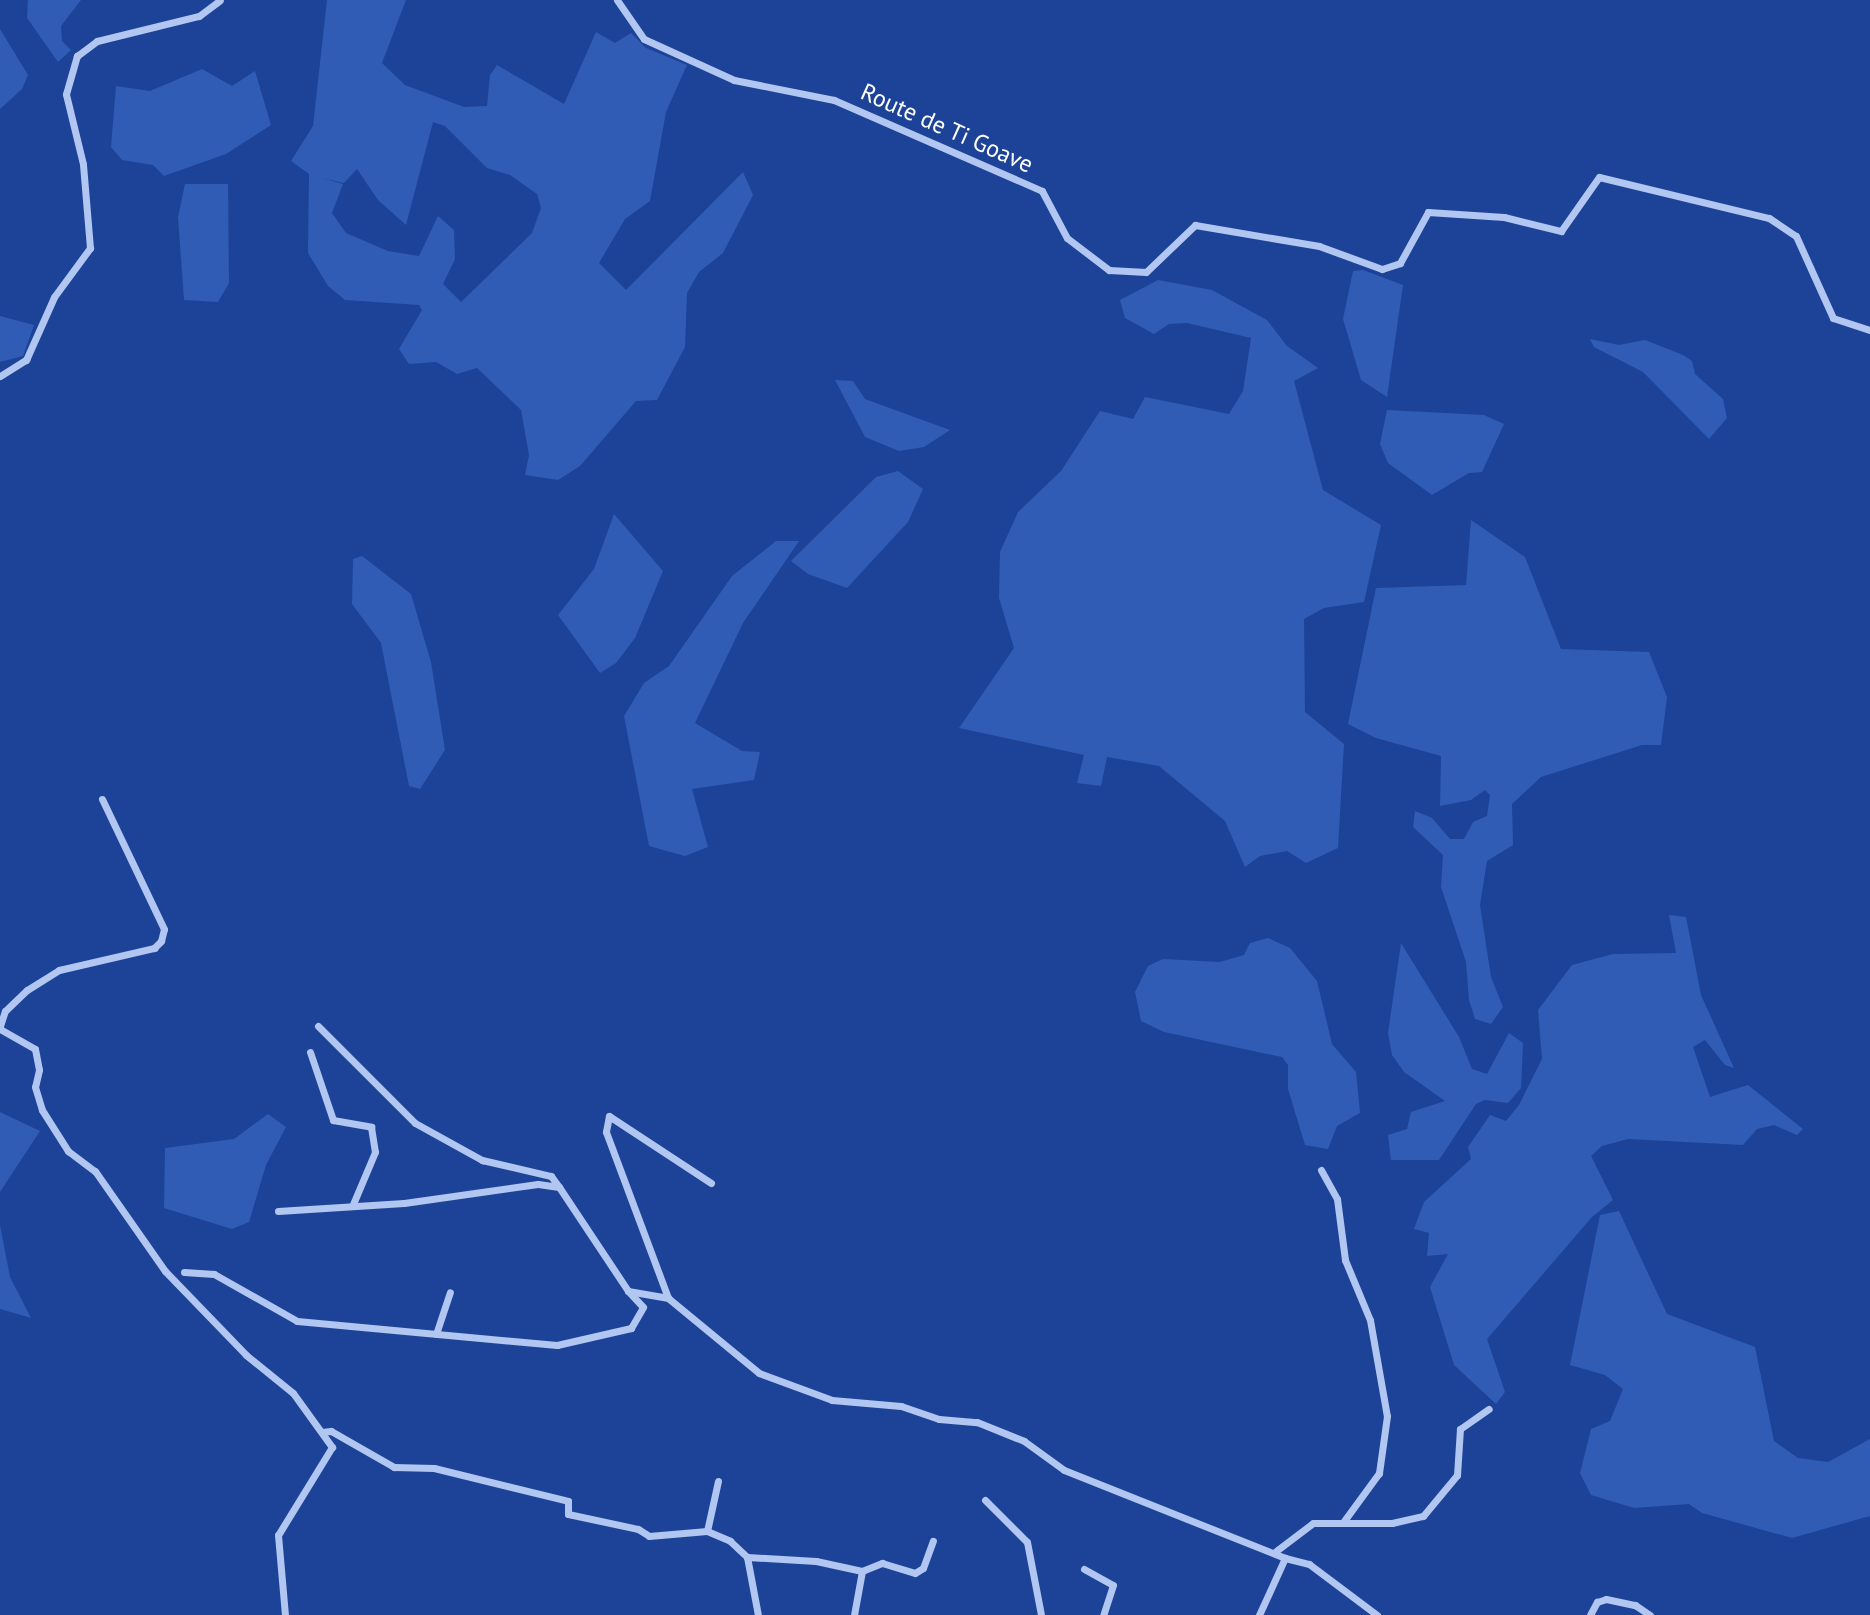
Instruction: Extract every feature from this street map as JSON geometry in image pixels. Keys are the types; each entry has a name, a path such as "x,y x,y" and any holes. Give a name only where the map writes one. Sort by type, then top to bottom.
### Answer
{"street":[{"path":"0,376 26,360 54,297 90,248 83,164 66,94 77,56 97,41 199,16 220,0"},
{"name":"Route de Ti Goave","path":"617,0 644,39 721,74 834,100 1042,191 1067,238 1109,270 1146,272 1195,225 1319,246 1382,269 1400,263 1428,212 1504,217 1561,231 1599,177 1769,218 1796,236 1833,318 1870,330"},
{"path":"102,799 164,929 161,941 154,948 59,970 27,990 5,1011 0,1027 35,1049 39,1070 35,1087 42,1110 68,1151 95,1171 165,1271 246,1355 293,1393 332,1447 278,1535 285,1615"},
{"path":"184,1272 214,1274 297,1321 557,1345 631,1328 643,1307 628,1291 551,1176 482,1160 415,1123 318,1026"},
{"path":"310,1052 333,1120 371,1127 375,1152 353,1204"},
{"path":"668,1298 606,1132 609,1116 711,1183"},
{"path":"1321,1170 1337,1199 1345,1260 1370,1320 1387,1416 1379,1473 1344,1521"},
{"path":"278,1211 404,1203 538,1184 559,1187"},
{"path":"628,1291 668,1298 759,1373 832,1400 901,1406 939,1419 977,1422 1024,1441 1064,1470 1276,1551 1285,1558 1309,1564 1377,1615"},
{"path":"436,1334 450,1292"},
{"path":"1276,1551 1313,1523 1392,1523 1423,1516 1457,1475 1456,1434 1489,1409"},
{"path":"322,1432 331,1431 394,1467 434,1468 568,1501 568,1514 638,1529 649,1536 707,1531 730,1541 747,1557 758,1615"},
{"path":"707,1531 718,1481"},
{"path":"985,1500 1027,1542 1041,1615"},
{"path":"747,1557 816,1561 862,1571 882,1563 915,1573 923,1568 933,1541"},
{"path":"1259,1615 1285,1558"},
{"path":"1084,1569 1113,1585 1103,1615"},
{"path":"854,1615 862,1571"},
{"path":"1590,1615 1595,1605 1606,1599 1635,1605 1650,1615"}],"shaded area":[{"path":"28,0 81,0 61,26 62,41 71,50 58,62 27,18"},
{"path":"327,0 406,0 382,63 405,85 464,107 487,106 490,75 497,65 564,104 596,32 615,43 631,33 646,48 687,65 666,112 650,201 625,219 599,263 626,290 743,172 753,195 723,253 699,272 687,293 685,347 657,400 636,401 580,466 558,480 525,475 529,455 521,410 477,368 457,374 436,362 409,364 399,349 422,310 419,305 345,300 328,286 308,253 309,174 291,161 313,126","holes":["433,122 445,126 487,168 510,175 537,194 541,208 532,233 461,302 443,284 455,259 454,230 438,216 419,256 388,251 346,233 332,213 343,184 322,178 344,183 357,169 378,200 406,225"]},
{"path":"0,29 28,75 22,89 0,109"},
{"path":"202,69 232,86 255,71 271,125 226,154 164,176 153,165 122,160 111,147 116,86 150,91"},
{"path":"185,184 228,184 229,283 218,302 184,300 178,217"},
{"path":"1363,270 1403,285 1387,397 1361,380 1343,319 1353,271"},
{"path":"1158,280 1212,290 1267,320 1287,346 1318,368 1294,381 1323,490 1381,525 1364,602 1324,608 1304,619 1305,712 1344,744 1338,848 1306,863 1287,851 1260,856 1245,867 1225,821 1159,766 1107,757 1101,786 1077,783 1084,755 959,728 1014,648 999,598 1000,552 1018,512 1061,471 1100,411 1133,419 1145,397 1229,414 1243,391 1251,338 1187,323 1169,324 1154,334 1125,318 1120,300"},
{"path":"0,316 34,325 23,356 0,362"},
{"path":"1590,339 1619,345 1645,340 1683,355 1692,361 1695,374 1723,399 1727,418 1709,439 1643,372 1594,347"},
{"path":"835,380 853,381 865,399 950,430 924,447 899,451 865,437"},
{"path":"1387,410 1484,415 1504,424 1482,472 1469,473 1432,495 1388,463 1380,444"},
{"path":"898,471 923,489 908,522 847,588 808,574 791,561 876,477"},
{"path":"614,514 663,571 635,638 616,663 600,673 558,615 594,569"},
{"path":"1471,520 1525,557 1561,649 1649,652 1667,697 1661,745 1642,745 1541,777 1512,804 1513,845 1487,861 1480,905 1491,977 1503,1007 1491,1024 1475,1019 1469,1000 1466,962 1441,887 1443,855 1413,827 1415,811 1432,818 1450,839 1464,839 1473,822 1487,816 1490,795 1485,790 1471,800 1440,806 1441,756 1376,738 1348,724 1376,588 1466,585"},
{"path":"776,541 799,541 743,623 695,723 742,751 760,752 754,780 692,789 708,847 685,856 649,846 624,716 644,683 669,666 732,576"},
{"path":"362,556 411,594 431,662 445,750 420,789 409,786 381,643 352,604 353,559"},
{"path":"1669,915 1686,917 1701,995 1734,1068 1725,1065 1705,1040 1693,1047 1710,1097 1748,1085 1803,1129 1797,1135 1774,1125 1757,1129 1743,1145 1628,1139 1602,1146 1591,1156 1613,1200 1592,1217 1487,1339 1505,1392 1496,1404 1454,1365 1430,1287 1448,1254 1427,1256 1429,1233 1414,1229 1424,1202 1471,1159 1468,1147 1490,1115 1506,1121 1519,1105 1542,1059 1538,1010 1572,965 1613,954 1676,953"},
{"path":"1268,938 1290,948 1317,981 1332,1044 1356,1072 1360,1113 1337,1126 1328,1149 1305,1145 1288,1089 1288,1065 1282,1057 1164,1032 1141,1021 1135,992 1148,966 1163,959 1220,962 1244,955 1250,943"},
{"path":"1401,943 1459,1037 1472,1069 1487,1074 1509,1033 1523,1043 1521,1088 1508,1103 1485,1100 1476,1104 1439,1160 1391,1160 1388,1135 1407,1129 1411,1112 1445,1101 1404,1072 1392,1055 1388,1033"},
{"path":"0,1112 40,1131 0,1192"},
{"path":"268,1114 286,1127 266,1165 249,1222 232,1229 164,1208 165,1148 234,1139"},
{"path":"1619,1211 1667,1314 1755,1347 1774,1441 1798,1458 1828,1462 1870,1439 1870,1516 1792,1538 1702,1513 1689,1504 1634,1508 1591,1495 1580,1473 1591,1429 1610,1421 1623,1389 1605,1375 1570,1365 1600,1215"},
{"path":"0,1225 10,1277 31,1318 0,1309"}]}
